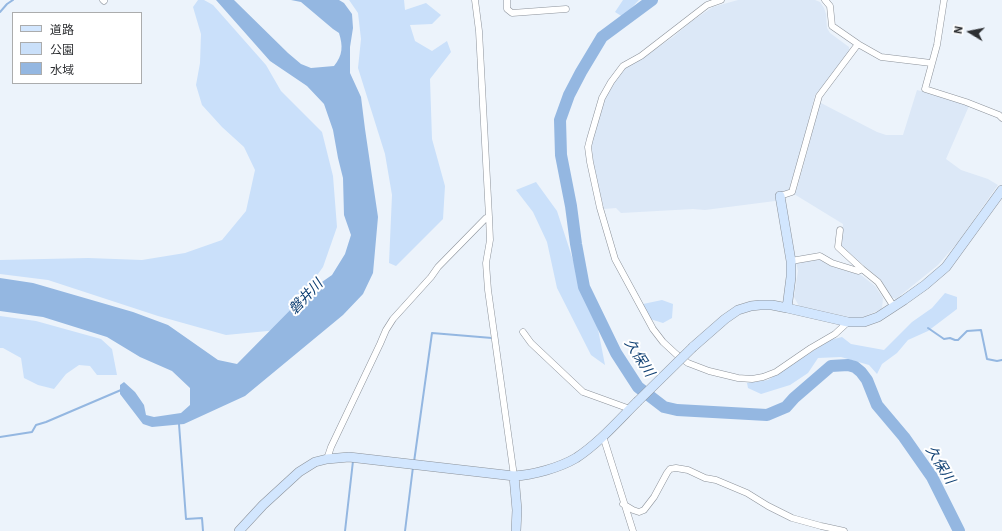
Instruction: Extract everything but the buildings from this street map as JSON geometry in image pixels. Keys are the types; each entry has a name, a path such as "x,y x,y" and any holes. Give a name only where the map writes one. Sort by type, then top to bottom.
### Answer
{"street":[{"path":"475,0 479,31 489,217 490,240 486,264 488,290 514,476 517,510 516,531"},
{"path":"507,0 507,9 512,13 566,9"},
{"path":"721,0 707,5 641,56 623,66 611,82 602,98 588,147 600,208 615,259 653,329 663,342 688,363 709,371 738,378 752,379 763,377 776,372 811,348 835,334 848,322"},
{"path":"825,0 830,6 832,26 858,44 882,57 931,64"},
{"path":"944,0 937,45 925,89 966,102 999,115 1002,118"},
{"path":"787,308 791,277 791,261 780,196 792,192 819,96 858,44"},
{"path":"239,531 263,505 299,472 315,462 327,459 348,457 514,476 528,475 561,465 586,451 693,347 725,319 738,310 751,306 772,305 848,322 864,322 878,317 925,285 946,267 1002,190"},
{"path":"327,459 331,447 393,318 431,277 438,267 486,218 489,217"},
{"path":"840,230 838,247 878,282 894,307"},
{"path":"791,261 820,256 832,263 858,271 862,269"},
{"path":"523,332 531,343 583,392 630,409"},
{"path":"603,436 633,531"},
{"path":"624,504 639,512 644,510 654,497 670,469 676,468 688,470 705,478 716,480 747,493 792,518 844,531"}],"shaded area":[{"path":"738,0 815,0 820,2 826,14 827,28 830,33 849,47 850,54 815,95 789,190 785,192 787,197 775,201 705,210 693,209 621,213 616,208 604,209 594,169 592,138 603,103 611,84 626,67 641,59 673,37 692,21 713,7"},
{"path":"917,90 944,97 969,106 946,159 961,170 988,179 998,185 958,242 938,265 896,299 891,297 881,280 841,246 843,224 794,194 811,137 819,102 877,132 886,135 903,135"},
{"path":"818,259 829,265 861,275 875,286 883,298 882,309 863,317 854,318 799,306 794,297 798,271 796,262"}],"green space":[{"path":"198,0 204,0 213,5 266,65 281,91 322,132 333,176 337,227 323,267 278,330 226,335 158,316 48,280 0,274 0,260 88,258 142,260 185,253 222,240 246,211 255,170 244,147 222,127 202,105 196,85 200,63 201,34 193,7"},
{"path":"349,0 404,0 405,10 426,3 441,15 432,24 410,25 415,41 432,51 447,41 451,52 430,79 432,139 445,186 443,219 396,266 389,263 392,195 385,154 358,68 361,39 358,13"},
{"path":"623,0 639,0 623,17 615,12"},
{"path":"536,182 557,211 573,260 597,324 605,365 591,355 557,288 547,242 533,212 516,190"},
{"path":"945,293 957,297 957,309 928,331 908,340 897,353 882,364 877,374 869,365 841,357 818,358 808,373 790,385 761,394 748,388 747,383 768,380 830,340 842,337 851,344 884,350 912,322 932,308"},
{"path":"662,300 673,304 672,318 663,323 650,319 643,304"},
{"path":"0,316 36,321 101,339 112,349 117,375 97,375 90,366 79,365 66,374 54,389 38,385 24,378 21,358 3,348 0,348"}],"water":[{"name":"磐井川","path":"216,0 234,0 288,53 301,64 311,68 334,66 341,54 339,33 301,2 291,0 339,0 344,3 352,14 353,28 350,47 350,73 361,97 378,217 373,273 363,294 343,315 245,396 184,424 152,427 143,424 120,394 120,385 124,382 135,392 144,405 146,415 154,417 181,413 190,405 190,388 172,371 140,357 107,337 43,317 0,311 0,278 33,283 133,312 168,325 218,360 237,364 309,291 332,275 345,254 351,235 344,215 343,178 333,130 324,104 307,86 270,61"}],"waterway":[{"path":"0,12 13,0"},
{"name":"久保川","path":"652,0 602,37 569,95 560,120 561,155 584,287 616,353 638,387 664,407 677,410 767,415 786,407 794,398 831,366 848,365 855,367 867,380 877,405 904,437 932,477 959,531"},
{"path":"928,328 944,339 950,338 955,340 958,340 967,331 981,330 987,359 997,361 1002,360"},
{"path":"414,462 432,333 492,338"},
{"path":"0,437 32,432 36,425 121,390 122,391"},
{"path":"179,424 186,519 202,518 203,531"},
{"path":"345,531 353,461"},
{"path":"405,531 413,467"}]}
